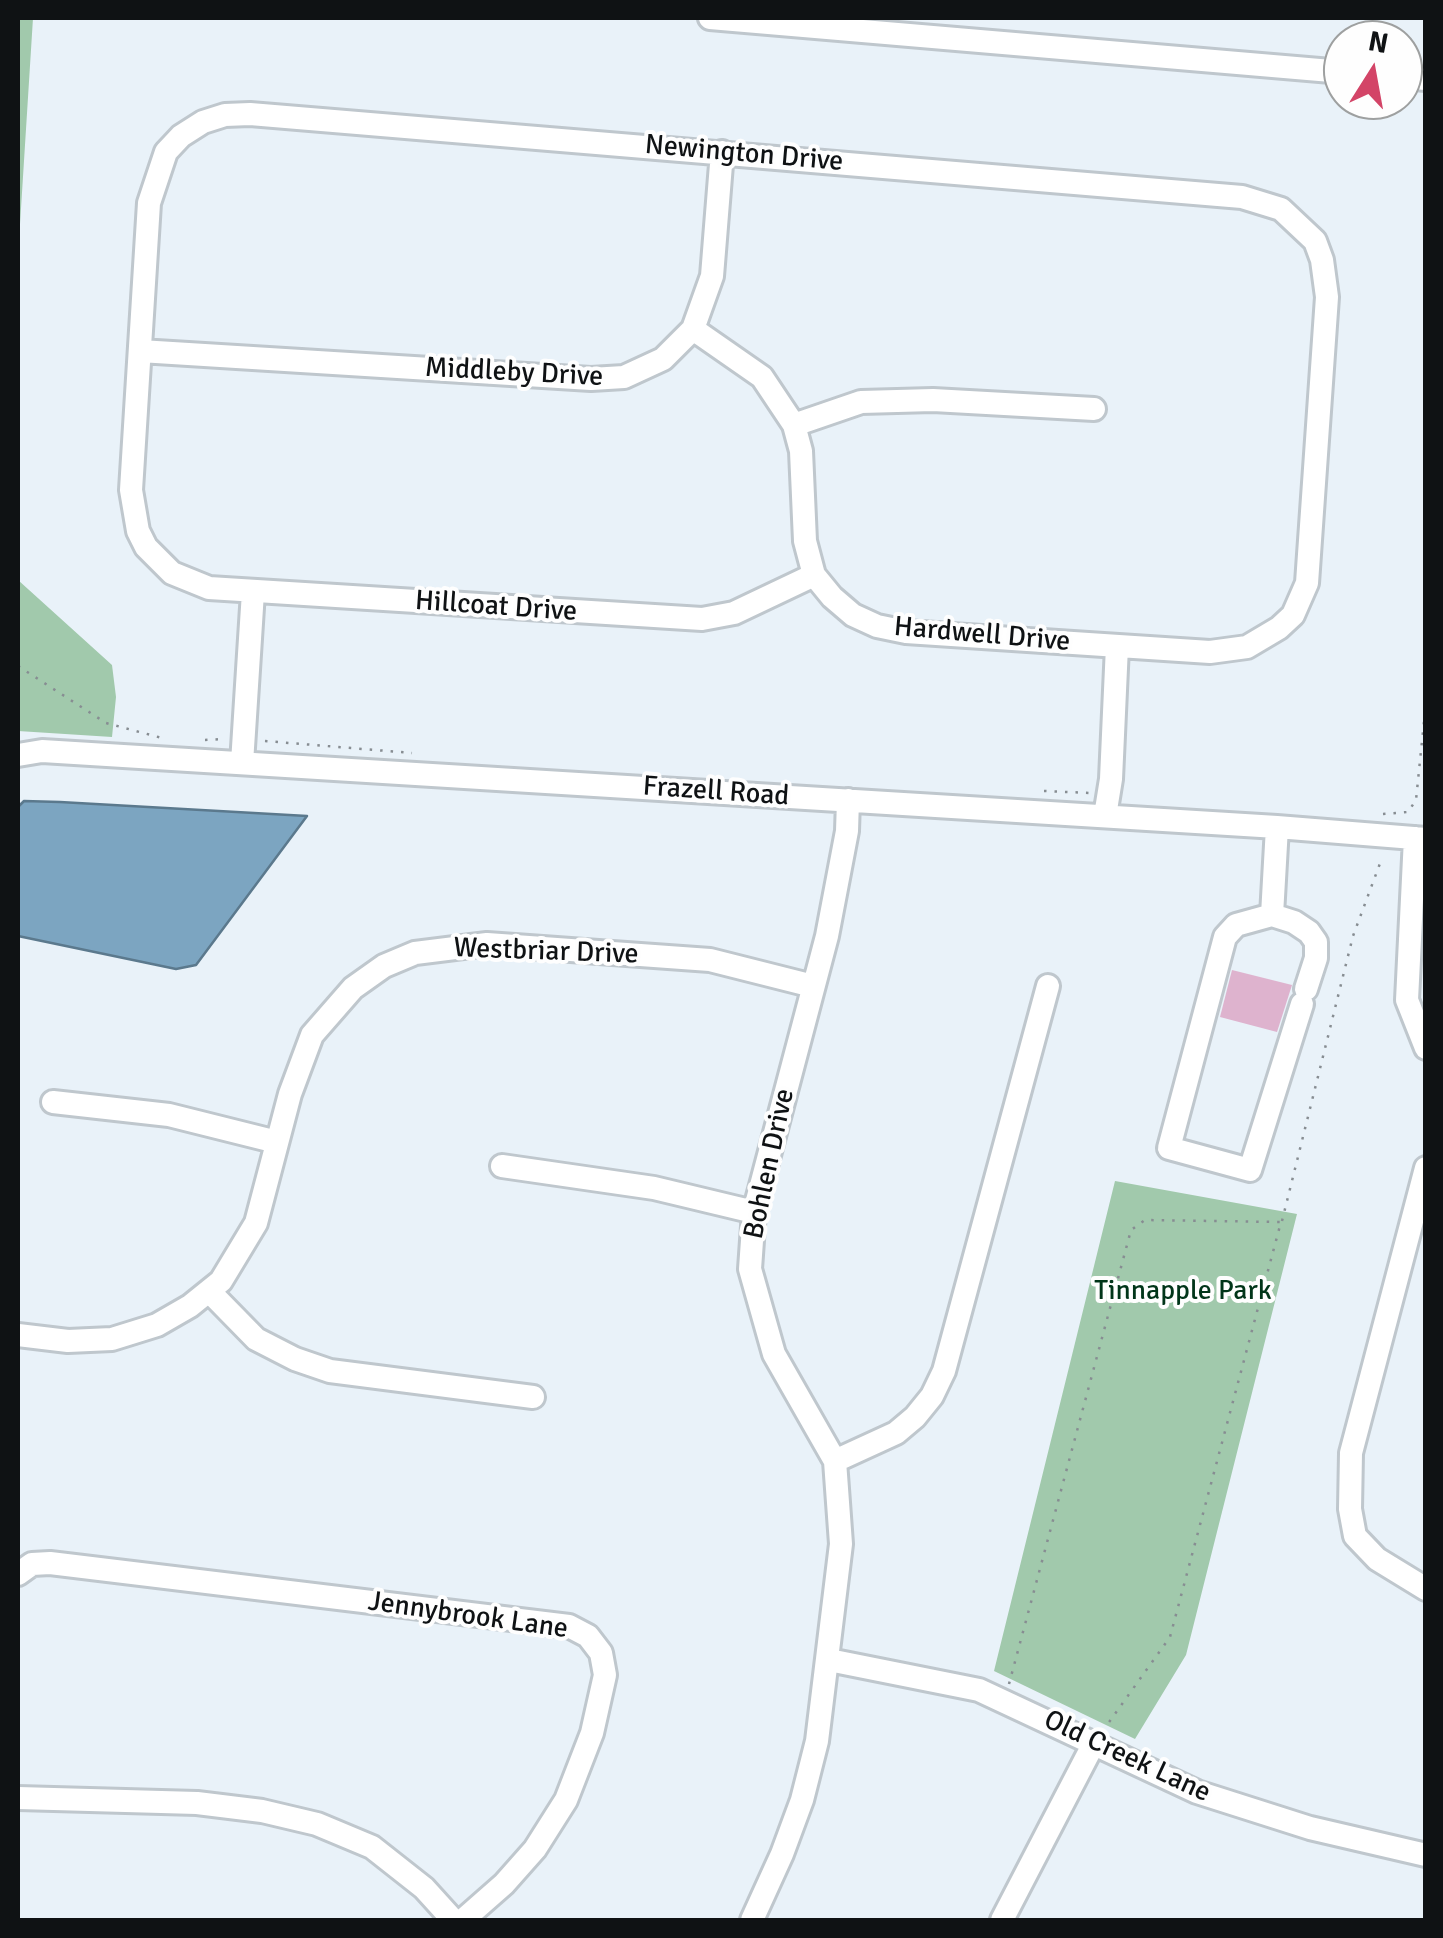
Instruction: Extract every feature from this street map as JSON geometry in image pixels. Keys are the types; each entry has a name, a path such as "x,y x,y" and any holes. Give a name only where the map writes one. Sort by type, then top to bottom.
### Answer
{"street":[{"path":"710,18 1323,70"},
{"name":"Newington Drive","path":"140,351 148,202 166,152 203,122 225,116 250,114 1242,197 1281,209 1304,228 1315,241 1322,260 1327,297 1307,583 1292,615 1278,628"},
{"name":"Middleby Drive","path":"140,351 591,379 624,377 662,359 693,329 712,276 722,152"},
{"path":"693,329 762,378 794,424 801,451 805,541 814,575"},
{"name":"Hillcoat Drive","path":"140,351 132,511 146,547 172,573 209,588 702,619 734,614 814,575"},
{"path":"794,424 861,402 933,400 1094,409"},
{"name":"Hardwell Drive","path":"814,575 853,615 876,626 906,632 1210,652 1247,647 1278,628"},
{"path":"242,763 253,592"},
{"path":"1105,816 1117,646"},
{"name":"Frazell Road","path":"18,755 42,751 1420,839"},
{"name":"Bohlen Drive","path":"752,1920 802,1800 817,1741 842,1544 836,1461 774,1354 750,1269 754,1212 828,936 847,831 848,800"},
{"path":"1272,915 1277,827"},
{"path":"1420,839 1407,1000 1426,1048"},
{"path":"1272,915 1309,932 1316,942 1316,958 1250,1170 1169,1148 1225,937 1236,926 1272,915"},
{"name":"Westbriar Drive","path":"18,1335 68,1341 112,1339 156,1325 221,1281 256,1223 300,1063 321,1022 352,988 384,966 415,953 487,944 710,960 813,986"},
{"path":"836,1461 905,1425 932,1396 944,1371 1048,986"},
{"path":"54,1102 169,1115 277,1142"},
{"path":"502,1166 654,1188 754,1212"},
{"path":"1426,1168 1351,1453 1350,1509 1355,1536 1377,1559 1426,1589"},
{"path":"208,1291 256,1338 330,1371 533,1398"},
{"name":"Jennybrook Lane","path":"18,1574 32,1564 50,1562 570,1626 588,1636 601,1654 604,1675 592,1733 566,1800 535,1849 504,1884 463,1920"},
{"name":"Old Creek Lane","path":"829,1660 927,1677 1004,1700 1197,1792 1252,1812 1426,1855"},
{"path":"1002,1920 1094,1744"},
{"path":"18,1798 197,1803 262,1811 317,1824 372,1847 424,1888 453,1920"}],"path":[{"path":"18,666 106,723 166,738"},
{"path":"1416,800 1426,702"},
{"path":"199,740 224,739"},
{"path":"1094,1744 1170,1638 1281,1222 1352,936 1383,856"},
{"path":"1004,1700 1130,1230 1145,1220 1281,1222"}],"green space":[{"path":"18,18 33,18 18,256"},
{"path":"18,580 112,665 116,697 112,737 18,731"},
{"name":"Tinnapple Park","path":"1115,1181 1297,1214 1186,1655 1135,1739 994,1671"}],"water":[{"path":"24,801 307,816 196,965 176,969 18,936 18,807"}],"building":[{"path":"1232,970 1292,985 1277,1032 1220,1017"}]}
